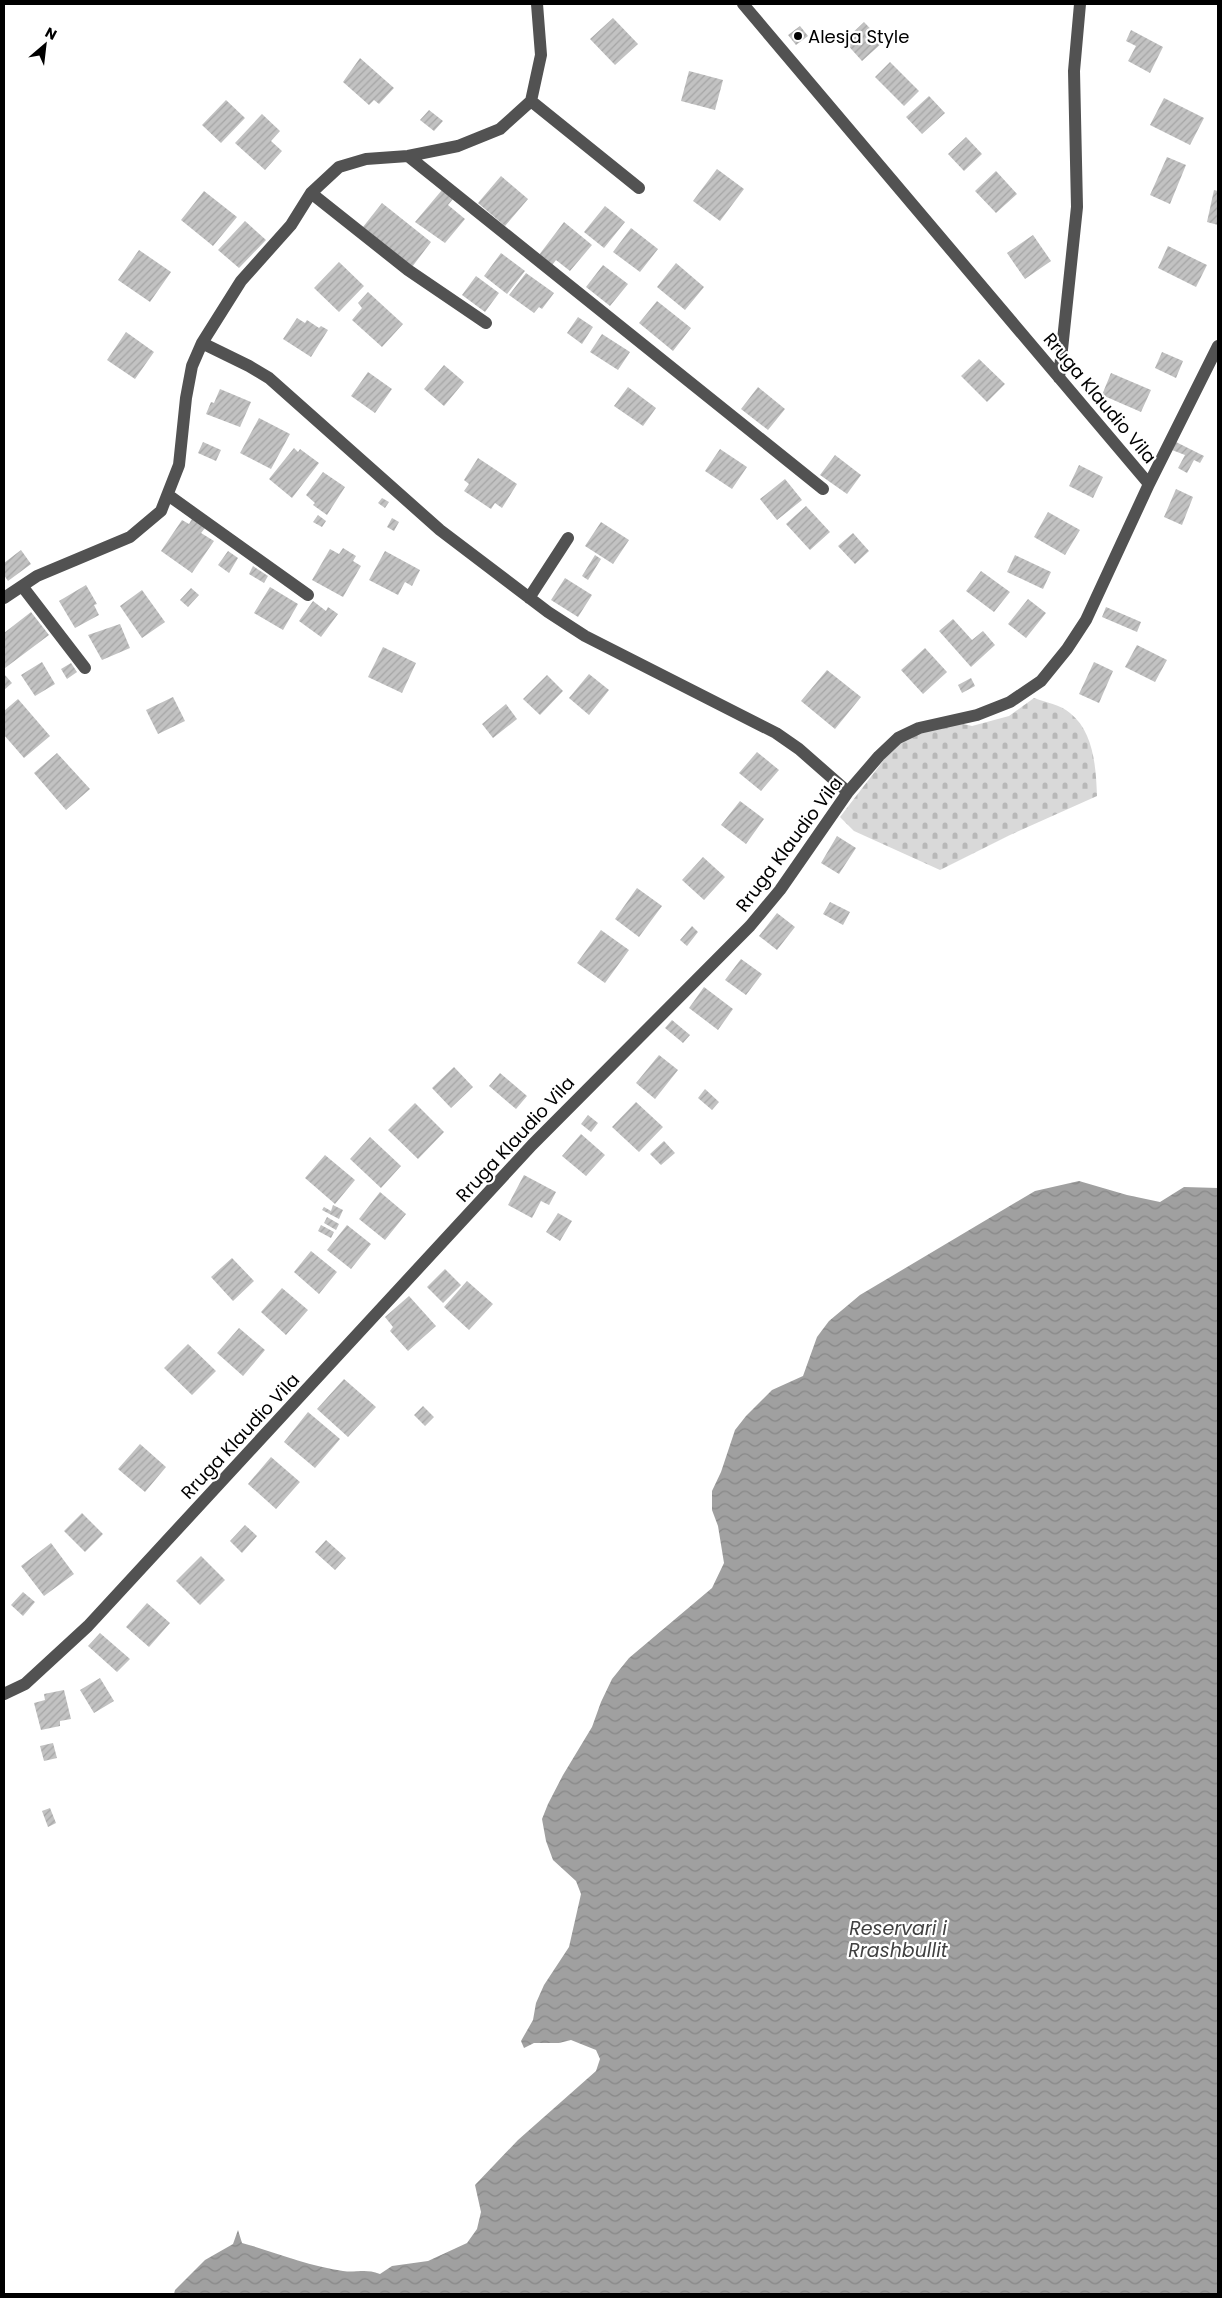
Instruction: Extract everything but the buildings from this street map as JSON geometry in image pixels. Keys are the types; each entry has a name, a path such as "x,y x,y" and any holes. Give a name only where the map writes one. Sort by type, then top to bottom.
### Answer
{"street":[{"path":"4,598 37,576 130,537 161,511 179,465 192,366 202,344 242,281 291,225 310,193 339,167 366,159 408,156 458,146 500,129 531,101 541,55 537,4"},
{"name":"Rruga Klaudio Vila","path":"4,1694 25,1684 88,1626 532,1145 750,926 780,890 848,792 879,756 898,738 918,728 977,715 1010,702 1041,682 1067,649 1086,620 1149,484 743,4"},
{"path":"1059,378 1076,207 1074,71 1080,4"},
{"path":"531,101 638,188"},
{"path":"408,156 823,489"},
{"path":"310,193 408,270 486,323"},
{"path":"202,344 249,366 269,378 440,530 529,598 586,636 776,732 799,748 848,792"},
{"path":"1149,484 1218,346"},
{"path":"168,495 308,596"},
{"path":"529,598 568,538"},
{"path":"22,586 85,668"}],"green space":[{"path":"1034,698 1066,710 1078,721 1084,730 1092,751 1097,796 1010,835 940,870 854,831 840,817 903,735 954,722 972,726 1009,716"}],"water":[{"name":"Reservari i Rrashbullit","path":"1079,1181 1127,1195 1160,1202 1184,1187 1218,1188 1218,2294 174,2294 175,2290 205,2260 233,2244 238,2230 242,2243 330,2269 370,2271 380,2274 392,2266 428,2261 467,2243 477,2229 481,2212 475,2185 518,2140 596,2071 600,2059 596,2050 571,2040 559,2043 534,2043 524,2048 521,2041 533,2020 536,2003 544,1985 569,1947 581,1894 576,1881 553,1860 546,1841 542,1819 563,1775 592,1727 612,1679 629,1658 712,1588 724,1563 718,1526 712,1510 712,1491 721,1472 735,1430 772,1390 803,1376 817,1337 829,1321 860,1295 1035,1191"}],"place":[{"name":"Alesja Style","path":"798,36"}]}
